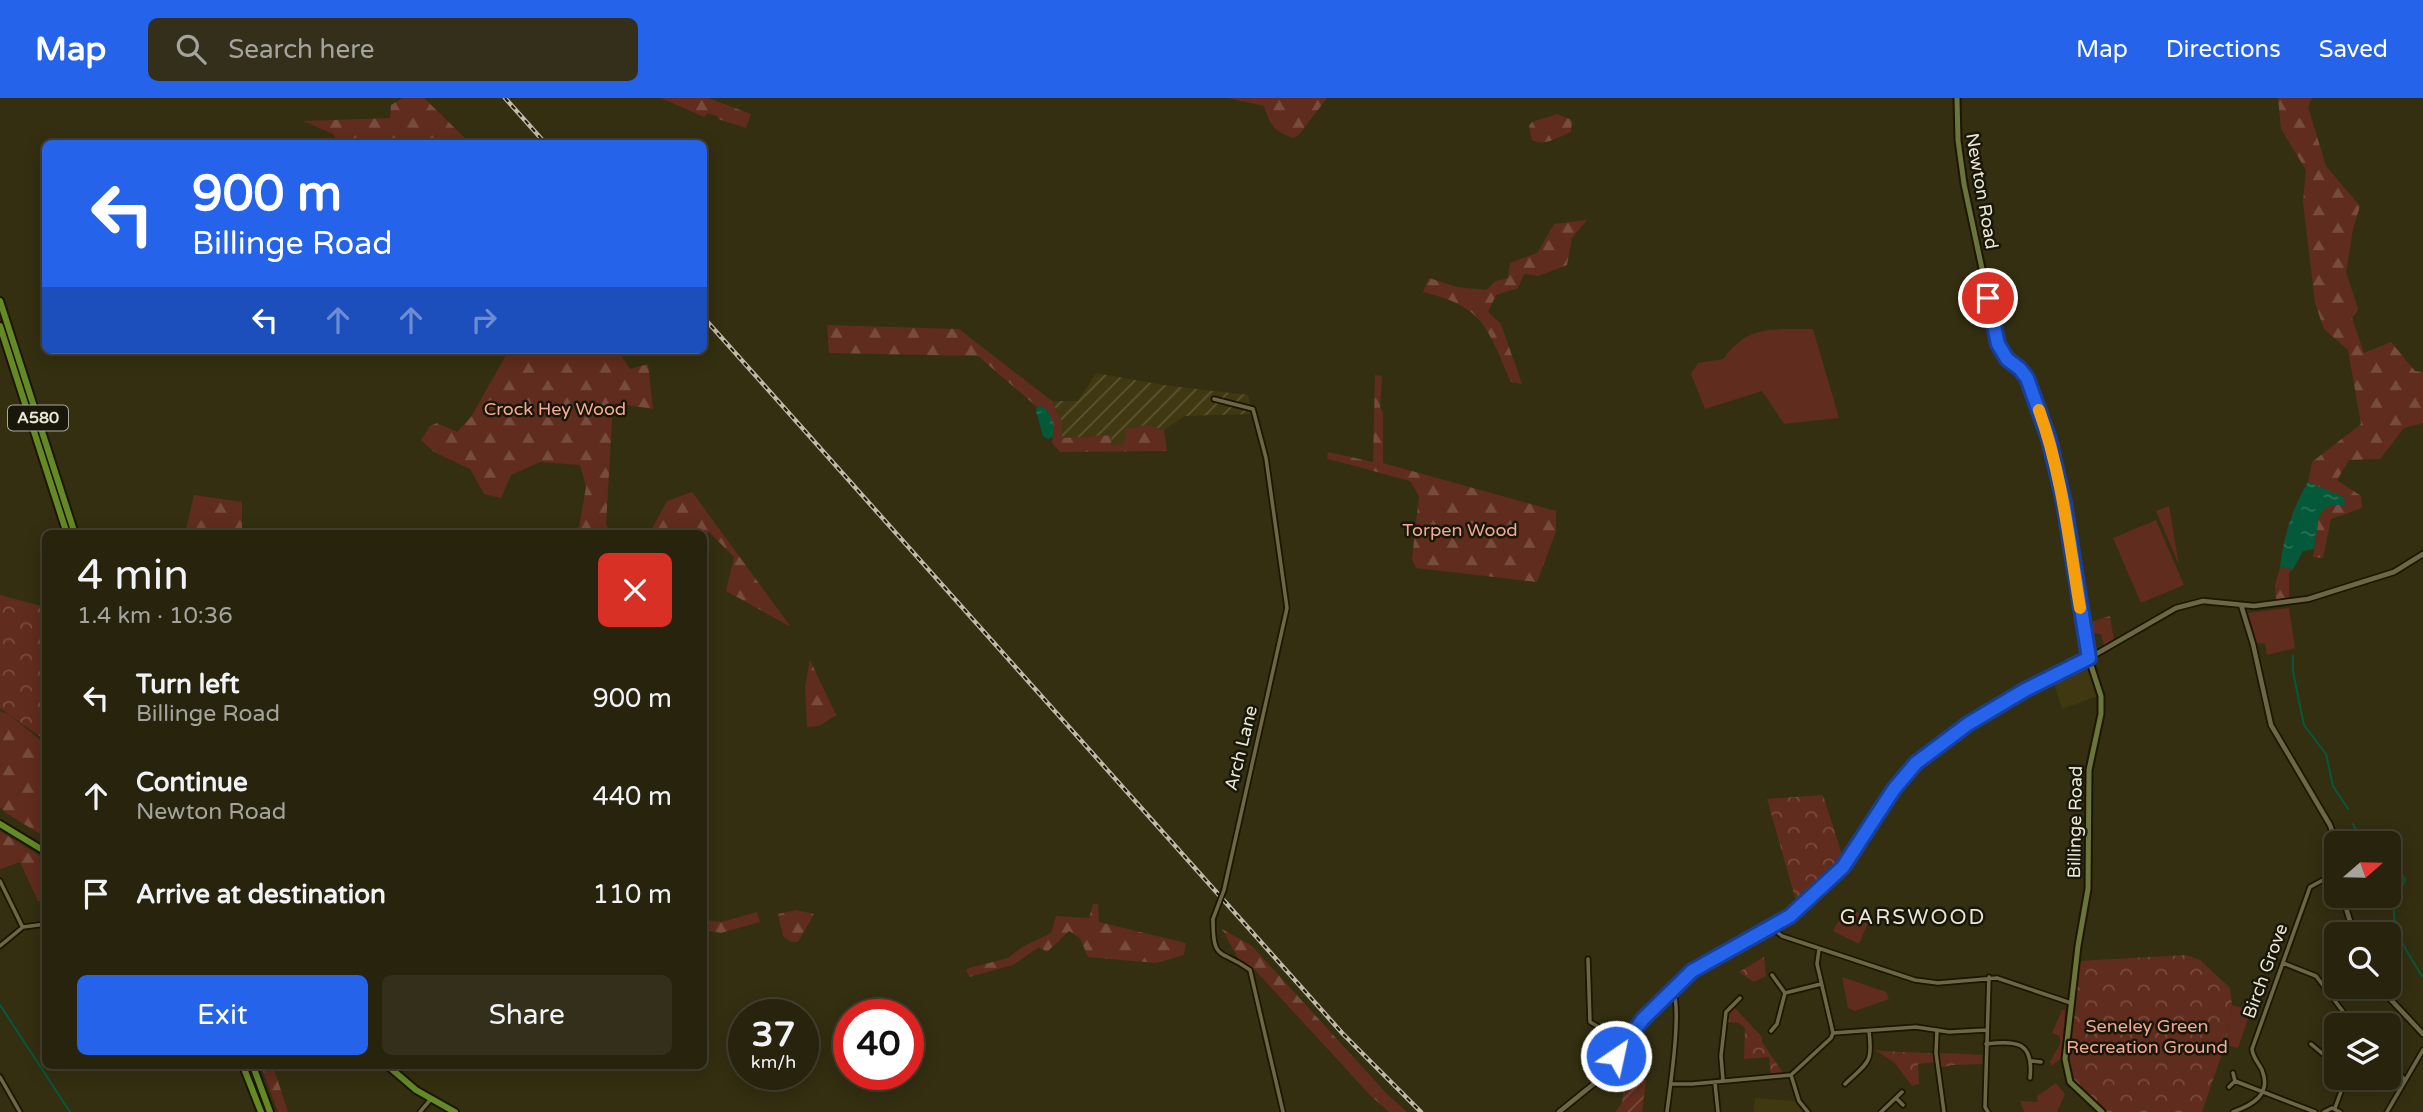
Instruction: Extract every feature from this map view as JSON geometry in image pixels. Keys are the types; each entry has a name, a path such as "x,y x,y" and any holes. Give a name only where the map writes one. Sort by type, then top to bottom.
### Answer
{"highway":[{"name":"A580","path":"0,302 74,530"},
{"name":"A580","path":"0,326 66,530"},
{"path":"1,824 42,850"},
{"path":"244,1069 261,1112"},
{"path":"254,1069 270,1112"},
{"path":"391,1069 431,1099 455,1112"}],"main road":[{"name":"Newton Road","path":"1957,98 1958,140 1964,184 1995,332 2001,352 2014,364"},
{"name":"Billinge Road","path":"2014,364 2027,378 2056,467 2089,658 2099,688 2101,714 2090,759 2088,889 2065,1059 2067,1077 2078,1092 2102,1112"}],"street":[{"name":"Arch Lane","path":"1214,399 1253,409 1266,458 1287,608 1224,890 1213,919 1213,942 1215,949 1250,970 1283,1112"},
{"path":"1562,1111 1601,1078 1643,1019 1702,964 1790,916 1848,862 1894,789 1916,763 1968,724 2025,690 2186,604 2210,601 2241,605 2282,603 2318,596 2394,572 2423,554"},
{"path":"2241,605 2271,725 2332,831"},
{"path":"0,881 23,927"},
{"name":"Birch Grove","path":"2263,1091 2263,1072 2252,1049 2310,887 2318,881 2324,881"},
{"path":"0,946 23,927 42,925"},
{"path":"1771,927 1783,936 1915,980 1938,983 1989,977 2004,979 2071,1003"},
{"path":"1671,1084 1791,1076 1833,1033 1817,964 1819,949"},
{"path":"1588,959 1590,1022 1625,1042"},
{"path":"2283,963 2316,976 2344,1013"},
{"path":"1771,1031 1777,1024 1785,993 1773,975"},
{"path":"1988,1112 1985,1107 1989,977"},
{"path":"1785,993 1822,984"},
{"path":"1667,1112 1676,997 1673,990"},
{"path":"1720,1017 1740,998"},
{"path":"2390,999 2423,1034"},
{"path":"1723,1081 1721,1056 1726,1012"},
{"path":"1777,1024 1783,1028"},
{"path":"1833,1033 1916,1027 1949,1032 1986,1030"},
{"path":"1937,1030 1936,1053 1944,1112"},
{"path":"1843,1085 1872,1055 1870,1031"},
{"path":"1986,1045 2011,1042 2025,1050 2032,1061 2030,1078"},
{"path":"2311,1044 2324,1054"},
{"path":"2387,1112 2423,1050"},
{"path":"2032,1061 2041,1062"},
{"path":"2233,1073 2235,1081"},
{"path":"1791,1076 1799,1101 1808,1112"},
{"path":"2401,1076 2405,1080"},
{"path":"0,1077 20,1112"},
{"path":"2235,1081 2315,1112"},
{"path":"2229,1087 2235,1081"},
{"path":"1715,1082 1718,1112"},
{"path":"2324,1112 2329,1108 2337,1110 2343,1090"},
{"path":"2233,1112 2253,1104 2263,1091"},
{"path":"1881,1112 1902,1092"},
{"path":"1896,1098 1903,1105"},
{"path":"420,1112 431,1099"}],"shaded area":[{"path":"1096,373 1163,385 1248,395 1252,414 1185,416 1164,430 1147,425 1126,429 1125,443 1111,446 1111,435 1061,438 1062,422 1052,401 1078,401"},
{"path":"2088,665 2098,696 2062,709 2053,681"},
{"path":"1755,1098 1795,1101 1803,1112 1754,1112"}],"green space":[{"path":"403,98 424,98 467,140 336,140 333,134 303,121 390,118 391,105"},
{"path":"661,98 708,98 751,114 746,128 707,113 704,117"},
{"path":"1228,98 1327,98 1298,136 1293,138 1274,127 1264,106"},
{"path":"2278,98 2312,98 2308,107 2326,166 2360,206 2346,272 2358,309 2352,318 2364,353 2391,342 2415,371 2423,372 2423,423 2404,428 2380,459 2349,460 2337,480 2361,496 2362,508 2331,519 2323,558 2313,557 2319,515 2330,505 2344,504 2344,498 2308,482 2312,462 2361,424 2348,350 2324,329 2315,303 2303,202 2306,170 2281,129"},
{"path":"1557,114 1572,120 1571,132 1547,142 1532,140 1529,126 1532,122"},
{"path":"1587,220 1572,238 1567,265 1538,276 1524,274 1518,288 1496,295 1488,312 1501,324 1522,384 1511,382 1489,334 1472,313 1444,298 1423,292 1429,278 1457,287 1486,290 1496,281 1508,278 1510,263 1537,253 1554,224"},
{"path":"827,325 959,329 1052,401 1062,422 1062,438 1112,435 1111,446 1124,443 1126,429 1147,425 1164,430 1167,451 1060,452 1052,443 1051,423 1041,406 1037,407 978,356 829,353"},
{"path":"1813,329 1839,418 1784,424 1762,391 1705,409 1691,374 1698,363 1723,359 1743,339 1763,331"},
{"name":"Crock Hey Wood","path":"507,354 620,354 630,369 648,364 653,409 613,403 606,525 611,530 572,530 579,527 586,487 580,465 540,462 511,475 501,498 484,494 470,469 434,452 421,440 430,426 437,423 457,432 471,417"},
{"name":"Torpen Wood","path":"1375,375 1382,376 1380,407 1383,413 1383,463 1556,511 1556,531 1537,582 1416,568 1412,559 1419,496 1410,481 1327,459 1328,452 1373,462"},
{"path":"692,492 791,627 726,591 734,557 709,532 707,533 707,530 651,530 667,501"},
{"path":"194,495 242,502 242,530 186,530"},
{"path":"2169,506 2179,565 2156,511"},
{"path":"2156,520 2184,585 2141,603 2113,538"},
{"path":"2280,567 2293,569 2289,573 2289,601 2276,602 2275,586"},
{"path":"0,595 42,606 42,738 0,708"},
{"path":"0,596 12,717 42,742 42,835 0,807 0,711 10,715 0,708"},
{"path":"2289,608 2295,648 2267,655 2265,644 2257,643 2248,613"},
{"path":"2110,616 2114,641 2104,645 2101,634 2090,633 2088,623"},
{"path":"810,660 836,715 819,726 807,727 805,687"},
{"path":"1823,795 1844,861 1798,908 1767,799"},
{"path":"0,831 42,857 42,901 38,901 20,862 0,869"},
{"path":"1093,904 1098,904 1099,922 1186,943 1184,955 1156,963 1088,957 1080,938 1069,931 1047,952 1039,947 1013,965 969,977 966,969 1008,958 1022,947 1051,933 1056,916 1089,918"},
{"path":"1846,907 1870,918 1859,944 1833,931"},
{"path":"796,910 814,914 798,942 791,942 783,936 778,914"},
{"path":"757,912 760,922 721,933 707,931 707,920 722,922"},
{"path":"1222,929 1252,946 1387,1094 1407,1112 1389,1112 1371,1096 1254,969 1238,958"},
{"name":"Seneley Green Recreation Ground","path":"2186,955 2200,960 2230,988 2232,1005 2225,1045 2202,1112 2107,1112 2074,1082 2068,1064 2079,961"},
{"path":"1764,957 1766,976 1754,982 1739,972"},
{"path":"1842,977 1886,992 1889,999 1855,1011 1848,1008"},
{"path":"2232,1005 2251,1010 2238,1048 2225,1045"},
{"path":"1734,1007 1762,1037 1762,1042 1783,1073 1771,1076 1769,1057 1744,1059 1745,1028 1739,1023 1728,1022 1729,1012"},
{"path":"2062,1010 2065,1010 2062,1058 2051,1066 2050,1062 2060,1044 2060,1036 2052,1033"},
{"path":"1875,1050 1982,1055 1982,1064 1937,1068 1935,1062 1918,1064 1919,1084 1912,1086 1895,1063"},
{"path":"262,1069 274,1069 288,1112 278,1112"},
{"path":"1625,1077 1646,1080 1642,1112 1615,1112 1622,1103"},
{"path":"2056,1083 2065,1094 2057,1112 2024,1112 2020,1101 2038,1102 2037,1096"}],"water":[{"path":"1041,406 1048,411 1054,428 1053,437 1048,439 1043,436 1036,411 1037,407"},
{"path":"2308,482 2344,497 2345,505 2330,505 2319,515 2314,549 2303,551 2293,569 2280,567 2290,523"}],"waterway":[{"path":"2293,656 2293,672 2304,725 2326,754 2333,786 2348,809"},
{"path":"2353,824 2356,831"},
{"path":"2401,876 2405,880 2401,887"},
{"path":"2394,908 2400,938 2423,977"},
{"path":"0,1005 70,1112"}],"railway":[{"path":"505,98 542,140"},
{"path":"707,321 1343,1034 1421,1112"}],"slow traffic":[{"path":"2039,410 2049,439 2064,503 2080,608"}],"district":[{"name":"GARSWOOD","path":"1913,917"}],"route":[{"path":"1616,1056 1633,1030 1692,971 1790,916 1843,867 1894,789 1916,763 1968,724 2025,690 2089,658 2064,503 2049,439 2027,378 2001,352 1988,298"}]}
